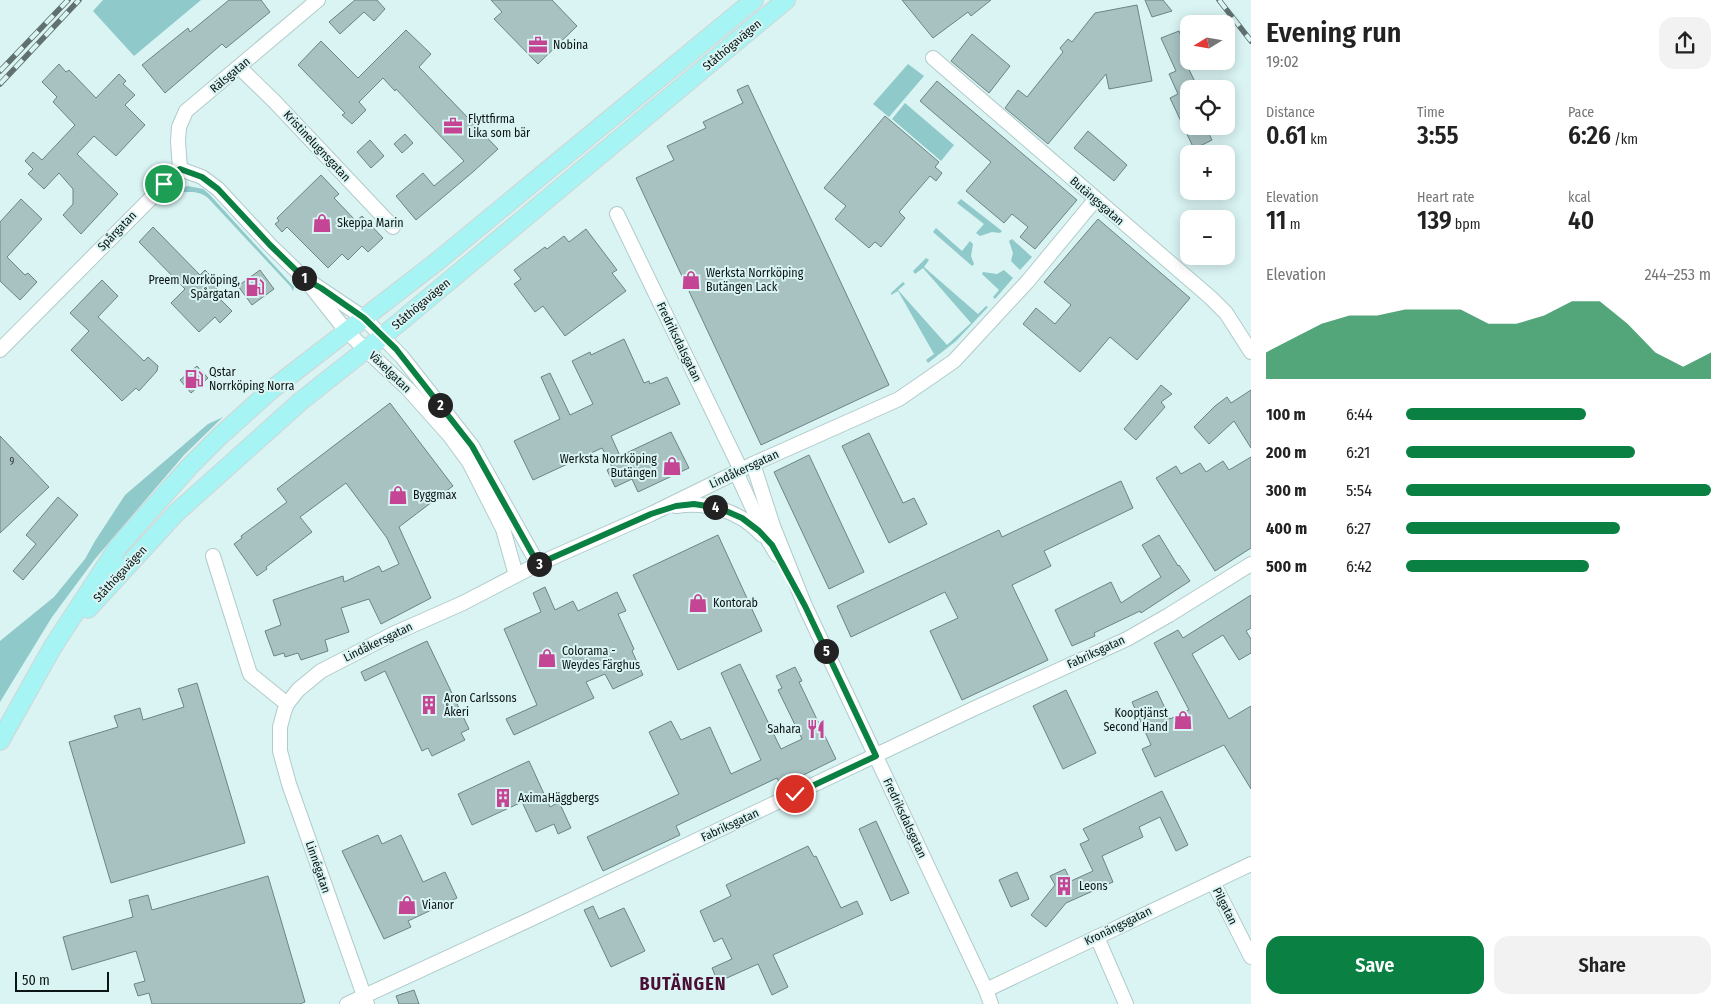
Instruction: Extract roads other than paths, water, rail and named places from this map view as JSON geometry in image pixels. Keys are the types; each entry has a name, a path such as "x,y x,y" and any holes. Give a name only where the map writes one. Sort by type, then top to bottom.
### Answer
{"main road":[{"name":"Ståthögavägen","path":"0,741 52,648 118,547 189,467 271,390 439,260 754,0"},
{"name":"Ståthögavägen","path":"52,648 176,514 301,401 383,336 786,0"}],"street":[{"name":"Rälsgatan","path":"180,169 179,127 186,111 318,0"},
{"name":"Butängsgatan","path":"933,58 1095,200 1211,298 1226,313 1251,352"},
{"name":"Kristinelugnsgatan","path":"239,67 275,102 393,227"},
{"path":"180,169 202,177 218,189 270,245 305,279 347,332 366,349"},
{"name":"Spårgatan","path":"0,350 180,169"},
{"name":"Lindåkersgatan","path":"280,727 287,704 298,690 321,671 393,634 463,603 538,564 899,399 954,360 1028,281 1095,200"},
{"name":"Fredriksdalsgatan","path":"617,214 773,526 805,606"},
{"path":"305,279 364,318"},
{"name":"Växelgatan","path":"364,318 402,357 472,446 538,564"},
{"name":"Växelgatan","path":"366,349 427,410 450,436 469,462 504,529 516,575"},
{"name":"Fredriksdalsgatan","path":"743,469 755,514 805,606 991,1004"},
{"name":"Fredriksdalsgatan","path":"651,514 676,506 694,504 719,508 742,518 759,531 772,545"},
{"path":"212,556 250,674 287,704"},
{"name":"Fabriksgatan","path":"347,1004 366,1000 973,709 1127,639 1251,564"},
{"name":"Linnégatan","path":"280,727 280,751 289,784 366,1000"},
{"name":"Kronängsgatan","path":"986,990 1251,864"},
{"name":"Pilgatan","path":"1214,882 1251,957"},
{"path":"1097,936 1126,1004"}],"railway":[{"path":"0,71 68,0"},
{"path":"0,84 79,0"},
{"path":"1219,0 1251,41"}],"place":[{"name":"Nobina","path":"538,45"},
{"name":"Flyttfirma Lika som bär","path":"453,126"},
{"name":"Skeppa Marin","path":"322,223"},
{"name":"Werksta Norrköping Butängen Lack","path":"691,280"},
{"name":"Preem Norrköping, Spårgatan","path":"255,287"},
{"name":"Qstar Norrköping Norra","path":"194,379"},
{"name":"Werksta Norrköping Butängen","path":"672,466"},
{"name":"Byggmax","path":"398,495"},
{"name":"Kontorab","path":"698,603"},
{"name":"Colorama - Weydes Färghus","path":"547,658"},
{"name":"Aron Carlssons Åkeri","path":"429,705"},
{"name":"Kooptjänst Second Hand","path":"1183,720"},
{"name":"Sahara","path":"816,729"},
{"name":"AximaHäggbergs","path":"503,798"},
{"name":"Leons","path":"1064,886"},
{"name":"Vianor","path":"407,905"}],"district":[{"name":"BUTÄNGEN","path":"683,984"}]}
